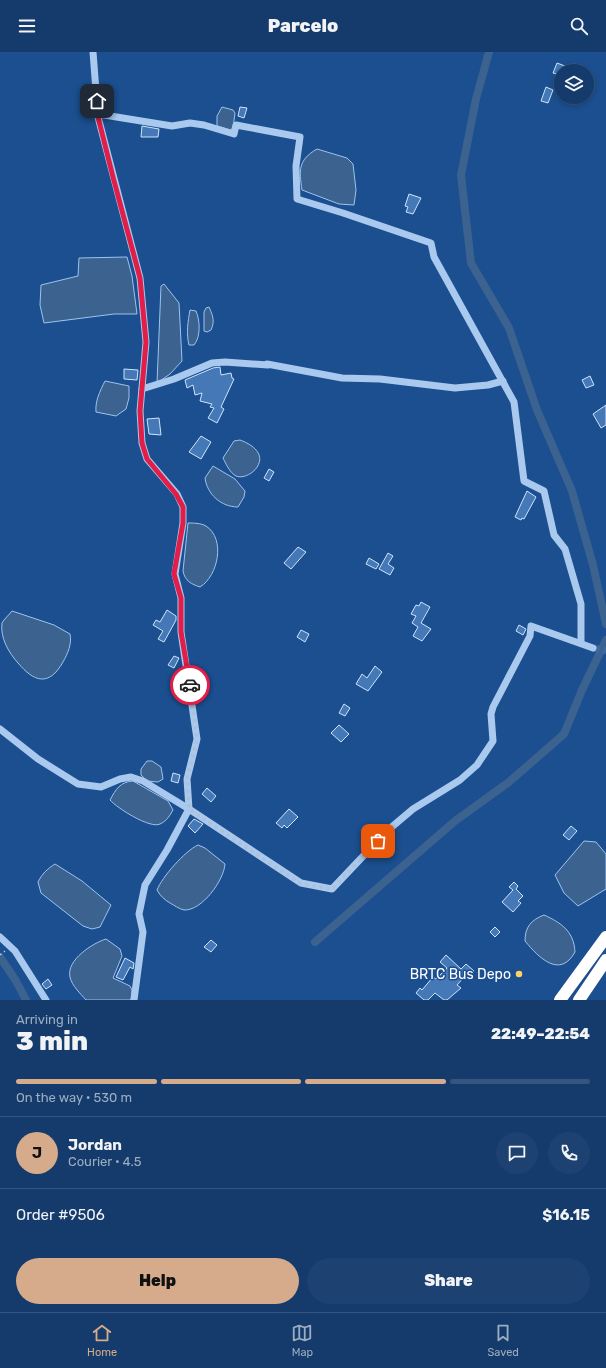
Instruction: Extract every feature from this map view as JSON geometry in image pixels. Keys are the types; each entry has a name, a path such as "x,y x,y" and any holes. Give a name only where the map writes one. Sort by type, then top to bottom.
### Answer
{"highway":[{"path":"560,1000 606,937"},
{"path":"579,1000 606,960"}],"street":[{"path":"93,52 98,114 140,278 146,342 140,411 142,443 147,459 176,494 183,507 183,523 174,574 181,598 181,632 197,739 187,779 189,809 167,850 145,885 139,914 143,932 134,1000"},
{"path":"98,114 172,126 190,123 204,125 234,134 236,125 242,125 300,137 296,166 297,199 344,212 431,242 434,257 514,402 524,481 544,491 554,536 565,549 580,604 581,644"},
{"path":"142,389 174,379 212,363 225,362 268,364 342,378 380,379 455,388 488,385 503,381"},
{"path":"0,729 38,760 78,784 101,787 120,779 131,777 143,781 189,809 301,884 332,889 392,827 413,809 460,780 485,755 493,741 491,714 493,706 530,636 531,626 593,648"},
{"path":"0,937 15,951 46,1000"}],"water":[{"path":"222,107 233,110 235,113 233,128 230,130 217,126 217,116"},
{"path":"317,149 347,158 353,164 356,190 354,205 339,204 302,190 300,177 301,166 306,157"},
{"path":"127,257 132,276 137,314 114,314 44,323 40,305 41,285 78,276 79,258"},
{"path":"164,284 179,303 182,361 170,374 157,383 161,286"},
{"path":"209,307 213,321 211,330 207,332 204,331 204,312 206,308"},
{"path":"190,310 196,311 199,324 198,338 194,345 189,345 188,341"},
{"path":"105,381 129,386 129,398 126,409 116,416 96,412 97,400"},
{"path":"240,440 252,446 258,453 260,460 254,471 242,477 236,476 232,473 223,458 234,441"},
{"path":"213,466 235,479 245,491 244,497 238,507 226,505 212,494 206,484 205,478"},
{"path":"188,523 206,526 216,539 218,548 215,566 211,575 200,587 189,582 183,571"},
{"path":"12,611 54,625 70,634 70,645 63,662 58,670 47,678 36,678 30,674 18,663 8,650 2,634 2,623"},
{"path":"147,761 152,761 161,767 163,779 158,782 147,781 141,775 141,769"},
{"path":"133,781 168,801 173,810 165,821 155,825 142,821 119,808 110,800 119,787 125,783"},
{"path":"584,841 596,842 606,854 606,889 578,906 564,893 555,875"},
{"path":"198,845 205,848 225,864 224,871 216,886 205,900 191,909 184,910 166,901 157,890 174,865"},
{"path":"55,864 82,881 111,905 100,927 92,929 83,926 41,893 38,882 45,872"},
{"path":"544,915 556,921 566,929 572,939 575,952 569,960 563,964 556,965 543,959 525,941 526,932 532,922"},
{"path":"106,939 120,949 122,956 113,978 130,986 132,990 131,1000 86,1000 72,983 70,971 72,964 88,948"}],"building":[{"path":"546,87 553,90 548,103 541,101"},
{"path":"240,107 247,108 244,118 238,116"},
{"path":"142,126 159,129 158,137 141,137"},
{"path":"409,194 421,198 413,214 406,212 408,207 405,206"},
{"path":"220,367 221,375 231,373 232,378 234,379 221,407 224,409 217,423 208,418 214,408 210,407 212,404 200,401 202,393 195,395 193,385 187,388 185,380 213,368"},
{"path":"124,369 138,370 137,380 124,379"},
{"path":"590,376 594,385 586,388 582,380"},
{"path":"606,405 606,425 601,428 593,414"},
{"path":"159,418 161,435 149,434 147,419"},
{"path":"201,436 211,442 201,459 189,452"},
{"path":"269,469 274,472 269,481 264,478"},
{"path":"527,491 536,497 524,519 522,518 521,520 515,517"},
{"path":"298,547 306,552 291,569 284,563"},
{"path":"388,553 393,556 388,564 394,568 390,575 379,569"},
{"path":"369,558 379,564 376,569 366,564"},
{"path":"421,602 430,607 421,623 431,629 422,641 413,636 418,627 412,623 416,616 411,614 416,605 419,606"},
{"path":"167,610 176,616 176,620 164,642 158,639 163,631 153,625 156,620 160,622"},
{"path":"519,625 526,629 523,635 516,631"},
{"path":"301,630 309,634 305,642 297,637"},
{"path":"174,656 179,658 174,668 168,665"},
{"path":"375,666 382,672 368,691 356,684 362,674 367,678"},
{"path":"344,704 350,708 345,716 339,713"},
{"path":"339,725 349,734 341,742 331,733"},
{"path":"173,773 180,775 178,783 171,781"},
{"path":"207,788 216,796 211,802 202,794"},
{"path":"289,809 298,817 287,828 284,825 282,828 276,823"},
{"path":"194,819 203,824 195,833 188,826"},
{"path":"571,826 577,831 569,840 563,835"},
{"path":"514,882 518,886 516,889 523,896 518,901 521,903 513,912 502,902 513,890 509,887"},
{"path":"495,927 500,932 495,937 490,932"},
{"path":"211,940 217,945 211,952 204,947"},
{"path":"446,955 461,969 466,964 474,971 467,979 465,976 457,985 461,988 447,1000 444,1000 435,993 428,1000 424,1000 416,993 420,988 422,990 433,977 436,979 447,968 440,962"},
{"path":"125,958 134,963 133,969 130,967 123,980 116,977"},
{"path":"48,979 52,985 46,989 42,984"}],"waterway":[{"path":"489,52 476,99 461,175 471,263 509,328 537,410 572,491 593,565 606,624"},
{"path":"315,942 455,821 509,782 564,734 582,690 606,640"},
{"path":"0,957 16,981 26,1000"}],"tunnel":[{"path":"593,648 606,651"}],"way so far":[{"path":"190,685 197,739 187,779 189,809 260,858 301,884 332,889 378,841"}],"place":[{"name":"BRTC Bus Depo","path":"519,974"}],"route":[{"path":"97,101 98,117 140,278 146,342 140,411 142,443 147,459 176,494 183,507 183,523 174,574 181,598 181,632 190,685"}]}
